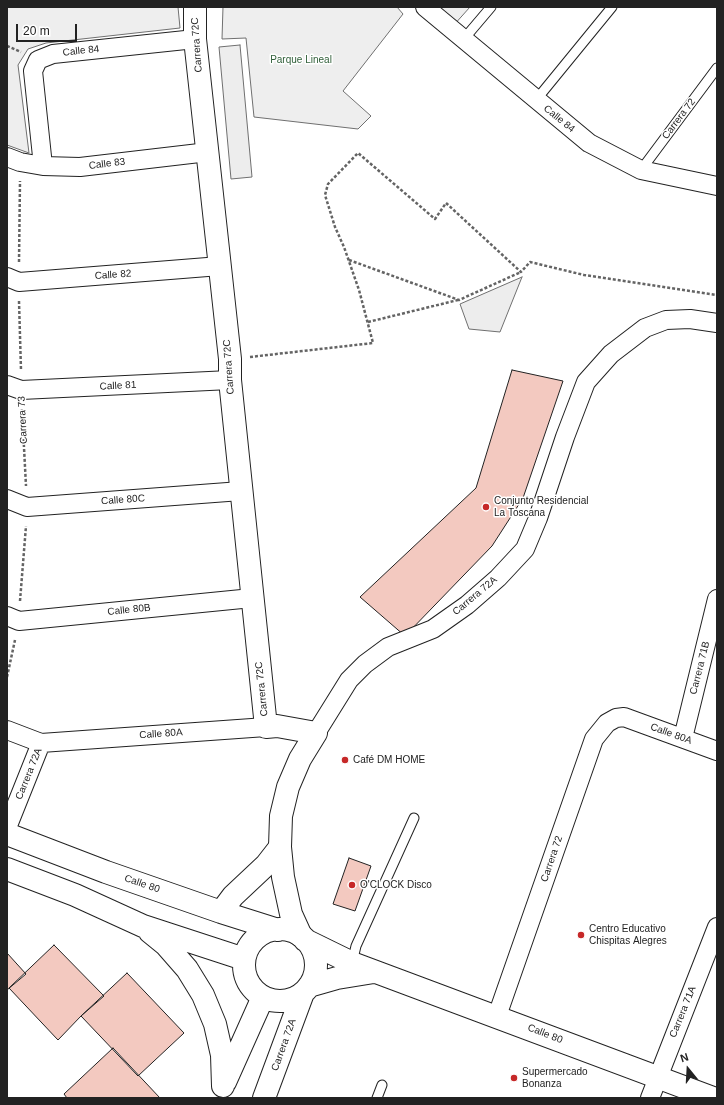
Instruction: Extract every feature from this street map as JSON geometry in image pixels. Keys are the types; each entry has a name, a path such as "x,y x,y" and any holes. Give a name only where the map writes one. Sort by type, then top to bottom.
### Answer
{"main road":[{"name":"Carrera 72C","path":"195,7 195,39 220,266 241,491 266,726"},
{"name":"Calle 80A","path":"266,726 277,726 316,734"},
{"name":"Carrera 72A","path":"291,934 291,914 283,876 280,846 281,816 288,787 300,759 316,734"},
{"name":"Calle 80","path":"7,834 106,872 291,934 352,963 713,1098"},
{"path":"222,912 233,896 266,865 280,846"},
{"path":"7,868 75,895 142,926 244,959"},
{"path":"142,926 177,957 187,969 203,995 215,1024 222,1055 221,1092"},
{"path":"267,932 291,934 315,957 314,977 306,990 294,998 284,1001 273,1001 263,997 254,990 247,981 244,970 244,959 256,938 267,932"},
{"name":"Calle 80","path":"306,990 337,978 376,972"},
{"name":"Carrera 72A","path":"264,1098 306,990"},
{"path":"221,1092 263,997"}],"street":[{"name":"Calle 84","path":"425,7 589,143 641,170 717,186"},
{"name":"Calle 84","path":"43,166 33,71 38,60 53,54 195,39"},
{"name":"Calle 83","path":"13,159 43,166 80,167 208,152"},
{"name":"Calle 82","path":"13,279 220,266"},
{"name":"Carrera 72A","path":"316,734 349,680 365,664 388,647 433,629 467,605 498,578 524,549 538,518 565,437 586,382 611,354 645,328 666,320 690,319 717,323"},
{"name":"Calle 81","path":"14,387 230,370"},
{"name":"Calle 80C","path":"7,499 27,507 241,491"},
{"name":"Calle 80B","path":"13,618 252,598"},
{"name":"Carrera 71B","path":"683,738 717,599"},
{"name":"Calle 80A","path":"624,717 717,751"},
{"name":"Carrera 72","path":"497,1016 594,739 607,723 616,718 624,717"},
{"name":"Calle 80A","path":"7,730 41,743 266,726"},
{"name":"Carrera 72A","path":"7,828 41,743"},
{"name":"Carrera 71A","path":"650,1098 717,927"}],"lane":[{"path":"463,40 491,7"},
{"path":"536,100 612,7"},
{"name":"Carrera 72","path":"641,170 717,68"},
{"path":"352,963 356,946 414,818"},
{"path":"377,1098 382,1085"}],"path":[{"path":"230,370 373,343 349,260 335,227 325,195 328,184 358,153 435,219 446,203 521,272"},
{"name":"Carrera 73","path":"7,676 27,507 14,387 13,159"},
{"path":"349,260 459,300"},
{"path":"368,322 459,300 521,272 530,262 584,275 717,295"}],"green space":[{"path":"7,7 178,7 180,28 46,43 28,49 18,65 29,153 7,145"},
{"name":"Parque Lineal","path":"223,7 397,7 403,14 343,91 371,116 358,129 254,117 246,38 222,39"},
{"path":"432,7 470,7 453,26"}],"shaded area":[{"path":"240,45 252,177 231,179 219,47"},
{"path":"522,277 500,332 469,329 460,304"}],"building":[{"name":"Conjunto Residencial La Toscana","path":"512,370 563,381 523,498 492,546 405,636 360,597 476,488"},
{"name":"O'CLOCK Disco","path":"349,858 371,866 355,911 333,904"},
{"path":"54,945 104,996 81,1016 58,1040 9,988"},
{"path":"7,953 26,974 7,990"},
{"path":"127,973 184,1033 138,1076 81,1016"},
{"path":"113,1048 160,1098 67,1098 64,1094"}],"place":[{"name":"Conjunto Residencial La Toscana","path":"486,507"},
{"name":"Café DM HOME","path":"345,760"},
{"name":"O'CLOCK Disco","path":"352,885"},
{"name":"Centro Educativo Chispitas Alegres","path":"581,935"},
{"name":"Supermercado Bonanza","path":"514,1078"}]}
